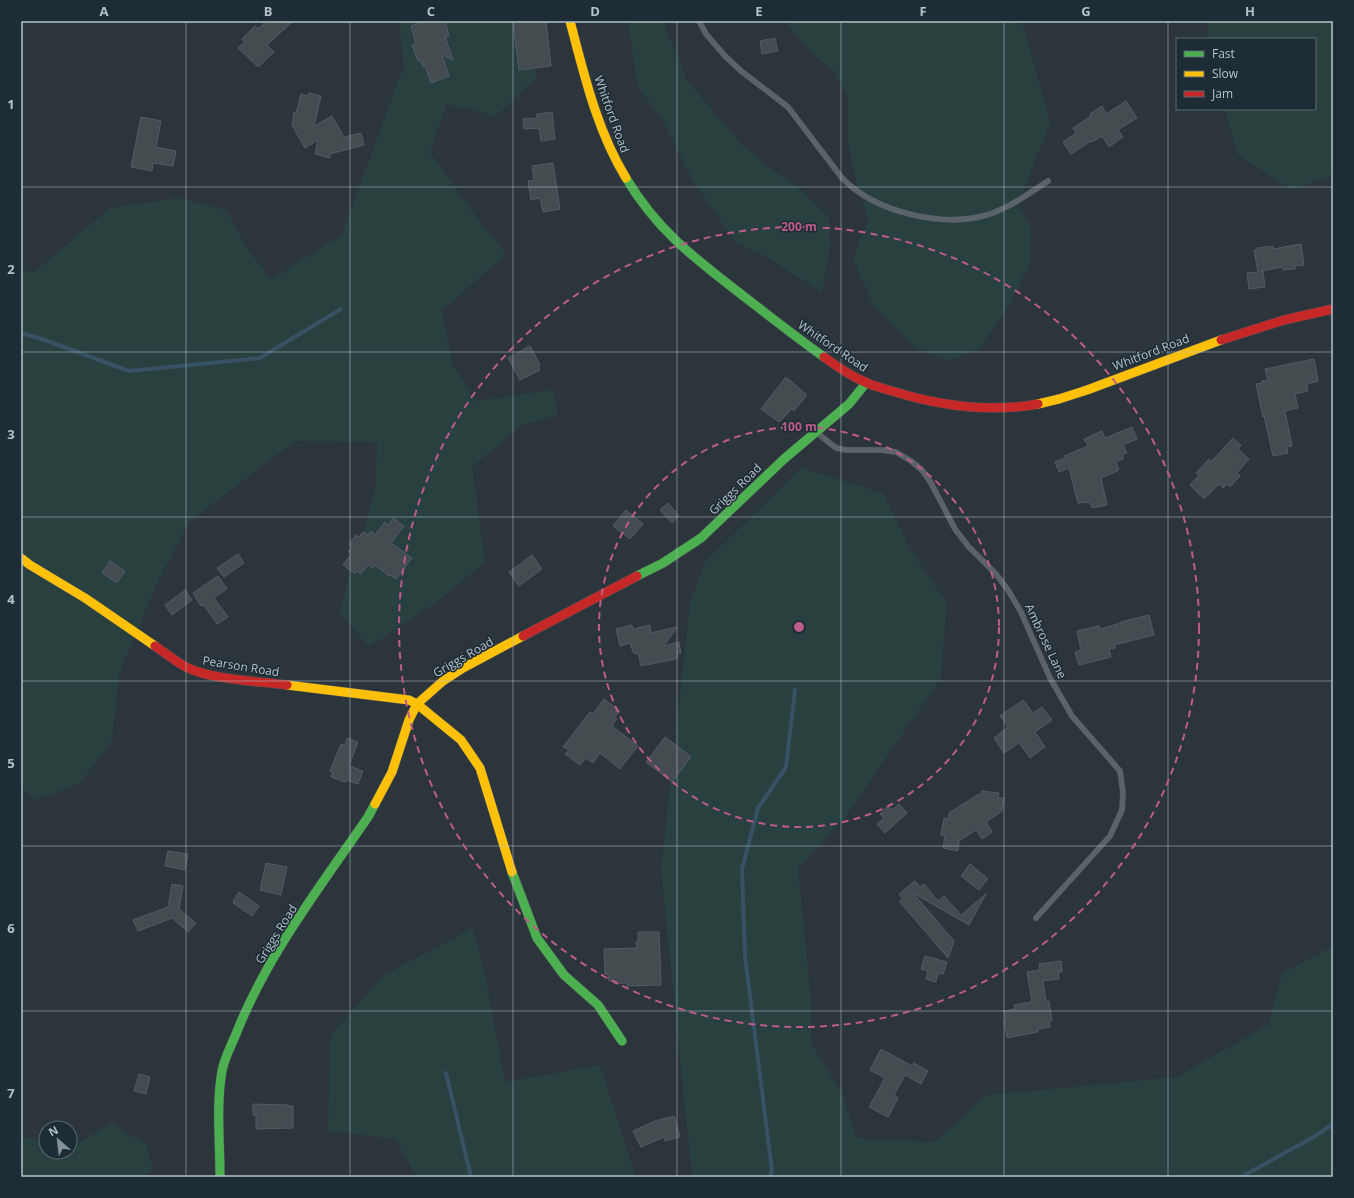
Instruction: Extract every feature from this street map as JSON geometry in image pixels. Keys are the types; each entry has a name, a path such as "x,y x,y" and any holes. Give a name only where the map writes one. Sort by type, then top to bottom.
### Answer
{"street":[{"name":"Whitford Road","path":"570,21 588,84 604,132 623,175 648,212 675,240 704,266 824,357 866,383 920,400 955,407 989,409 1014,408 1035,404 1086,390 1248,329 1333,309"},
{"name":"Griggs Road","path":"220,1177 219,1092 222,1069 232,1042 244,1014 262,979 285,939 368,816 383,790 392,772 409,720 417,704 443,681 463,668 663,563 683,551 701,538 761,481 849,404 866,383"},
{"name":"Pearson Road","path":"21,558 85,598 184,666 198,672 215,676 409,700 417,704"},
{"path":"417,704 461,740 480,768 507,859 537,938 564,975 598,1005 622,1042"}],"lane":[{"path":"700,21 710,39 741,71 788,107 842,178 850,186 882,206 935,219 965,218 986,215 1020,200 1048,181"},
{"name":"Ambrose Lane","path":"816,432 836,448 846,450 880,450 896,452 922,470 931,483 955,529 968,546 996,574 1008,590 1021,612 1050,678 1072,716 1120,771 1123,792 1122,810 1110,836 1036,918"}],"green space":[{"path":"396,21 523,21 537,77 496,116 447,104 430,152 472,211 506,254 442,311 452,362 475,401 553,390 558,415 522,425 472,467 485,562 441,599 369,647 339,612 375,492 377,442 295,441 189,522 158,581 119,674 112,741 80,783 37,800 21,788 21,270 34,272 110,208 178,198 226,210 250,253 272,279 342,234 404,65 399,24"},
{"path":"629,21 663,21 687,80 741,144 774,171 799,188 829,217 830,247 822,292 766,257 736,243 693,181 665,124 638,87 628,23"},
{"path":"785,21 1021,21 1026,34 1050,123 1018,205 1031,228 1030,263 1006,310 979,349 948,361 916,348 873,305 853,259 868,218 859,193 848,144 848,96 834,71 810,52"},
{"path":"1207,21 1333,21 1333,175 1292,190 1237,154 1225,110 1316,110 1316,38 1208,38"},
{"path":"801,468 883,493 910,549 947,603 941,678 842,822 798,869 811,1000 811,1043 842,1093 856,1138 935,1142 986,1095 1177,1077 1269,1024 1282,973 1333,946 1333,1177 692,1177 661,870 690,603 705,562"},
{"path":"472,928 484,969 505,1082 600,1065 636,1177 417,1177 395,1139 328,1131 330,1036 383,976"},
{"path":"112,1123 146,1145 153,1168 145,1177 21,1177 21,1135 24,1138 38,1139 38,1160 78,1160 78,1142"}],"building":[{"path":"266,21 293,21 267,45 274,52 258,67 238,48 245,42 242,39 255,26 258,29"},
{"path":"426,21 445,21 449,36 445,37 453,60 442,55 449,76 431,83 425,66 423,67 420,60 418,61 412,45 416,44 411,26"},
{"path":"513,21 546,21 551,66 519,70"},
{"path":"775,38 778,51 762,54 760,41"},
{"path":"309,93 321,96 314,126 332,116 344,137 361,133 364,145 330,154 330,158 315,154 318,140 305,148 292,125 294,112 296,113 301,94 308,96"},
{"path":"1126,101 1137,118 1118,130 1123,137 1109,147 1102,136 1071,154 1063,142 1076,133 1073,128 1091,116 1090,114 1102,106 1106,114"},
{"path":"552,112 555,139 541,141 539,128 524,129 523,119 537,118 537,114"},
{"path":"141,117 161,121 156,147 176,151 173,166 153,163 152,171 131,167"},
{"path":"553,163 560,209 543,212 540,198 531,200 528,181 534,180 532,166"},
{"path":"1301,244 1304,265 1295,266 1295,269 1283,270 1283,267 1261,271 1263,271 1265,287 1249,289 1247,273 1258,272 1254,250 1258,250 1257,248 1273,246 1273,249"},
{"path":"530,346 540,365 538,366 540,370 520,380 508,358"},
{"path":"1314,359 1318,381 1307,384 1308,391 1295,394 1298,408 1285,411 1292,446 1287,447 1288,453 1273,456 1256,384 1268,380 1265,369"},
{"path":"786,377 807,395 794,411 792,409 779,422 761,409"},
{"path":"1132,427 1137,439 1123,445 1127,453 1122,455 1123,459 1116,462 1119,470 1101,478 1107,505 1092,508 1090,502 1078,503 1069,468 1059,472 1055,462 1065,458 1064,456 1088,446 1084,439 1102,431 1105,438"},
{"path":"1233,438 1241,445 1238,449 1249,459 1237,473 1240,476 1230,487 1227,484 1223,488 1219,484 1205,498 1203,498 1190,485 1199,475 1196,473 1209,459 1211,462"},
{"path":"668,503 679,516 672,523 660,510"},
{"path":"626,510 643,524 630,539 613,526"},
{"path":"393,518 404,526 391,543 412,558 396,579 390,575 389,576 375,565 373,568 369,565 367,566 361,574 357,571 355,574 343,565 351,554 348,552 352,547 349,544 356,535 359,537 363,532 368,535 371,531 375,535 385,522 388,525"},
{"path":"238,554 244,563 224,577 217,568"},
{"path":"532,555 542,569 519,586 509,572"},
{"path":"110,561 125,571 117,583 102,573"},
{"path":"218,576 227,589 214,598 228,617 217,624 204,605 201,606 193,593"},
{"path":"185,590 192,600 172,615 165,605"},
{"path":"1149,615 1154,635 1114,645 1115,648 1109,649 1111,657 1079,665 1075,652 1081,650 1077,631 1099,626 1100,629"},
{"path":"632,625 633,629 650,625 651,633 677,627 664,646 679,642 681,653 677,653 678,657 676,657 676,659 641,666 638,653 634,654 630,643 620,646 616,629"},
{"path":"604,699 620,711 614,718 617,719 612,726 638,746 620,769 600,753 593,763 586,758 580,765 565,754 569,750 563,747 590,712 593,714"},
{"path":"1023,700 1033,713 1042,707 1052,720 1035,732 1045,747 1030,758 1019,743 1004,753 994,738 1008,727 1000,716"},
{"path":"665,737 691,757 672,782 646,762"},
{"path":"347,738 358,742 349,766 363,771 358,784 346,780 345,782 331,777 333,772 330,771 341,744 345,745"},
{"path":"982,791 999,793 998,798 1004,798 1002,811 986,822 992,832 982,839 976,830 959,841 958,851 943,848 945,836 941,835 944,818 948,819 949,813 977,795 981,795"},
{"path":"899,804 907,813 885,833 877,824 884,818 880,814 888,806 892,810"},
{"path":"168,851 188,854 185,870 165,866"},
{"path":"266,863 287,867 281,895 260,890"},
{"path":"970,864 988,879 979,890 961,876"},
{"path":"915,881 920,887 924,884 938,901 944,896 961,915 986,894 969,925 913,893 954,941 948,958 899,901 903,899 899,894"},
{"path":"172,884 183,886 179,909 196,923 188,932 172,918 138,931 133,920 168,907"},
{"path":"239,892 259,906 252,916 233,903"},
{"path":"638,932 659,932 661,985 627,986 627,983 614,984 614,981 609,981 608,974 605,974 604,949 637,948 636,942 638,942"},
{"path":"925,956 947,962 943,974 938,973 936,982 926,979 928,971 921,969"},
{"path":"1061,961 1062,972 1058,972 1059,979 1043,981 1046,1002 1049,1001 1052,1021 1049,1021 1050,1027 1038,1029 1038,1032 1007,1038 1004,1011 1015,1009 1014,1005 1032,1002 1027,972 1040,970 1039,964"},
{"path":"881,1049 912,1066 914,1063 928,1071 921,1084 905,1075 894,1095 898,1098 888,1117 869,1107 885,1078 870,1070"},
{"path":"139,1074 150,1077 146,1094 134,1091"},
{"path":"253,1104 293,1106 293,1128 256,1129 256,1115 253,1115"},
{"path":"674,1116 680,1137 665,1141 664,1137 641,1147 633,1131 655,1121"}],"waterway":[{"path":"21,333 42,339 129,371 260,358 341,309"},
{"path":"770,1177 772,1170 745,956 742,869 758,808 786,767 795,690"},
{"path":"446,1073 471,1177"},
{"path":"1241,1177 1312,1138 1333,1124"}],"traffic: fast":[{"path":"626,178 651,214 665,230 695,258 824,357"},
{"path":"637,576 663,563 701,538 784,459 849,404 866,383"},
{"path":"220,1177 219,1097 222,1071 228,1052 249,1005 279,949 313,896 368,817 375,804"},
{"path":"512,872 537,938 564,975 598,1005 622,1041"}],"traffic: slow":[{"path":"570,21 586,82 599,122 626,178"},
{"path":"1038,404 1087,390 1221,340"},
{"path":"21,558 85,598 155,646"},
{"path":"375,804 392,772 409,720 417,704 443,681 463,668 523,636"},
{"path":"287,685 409,700 417,704 461,740 480,768 512,872"}],"traffic: jam":[{"path":"1221,340 1284,320 1333,309"},
{"path":"824,357 858,379 877,387 928,401 982,408 1019,407 1038,404"},
{"path":"523,636 637,576"},
{"path":"155,646 173,659 194,671 220,677 287,685"}]}
